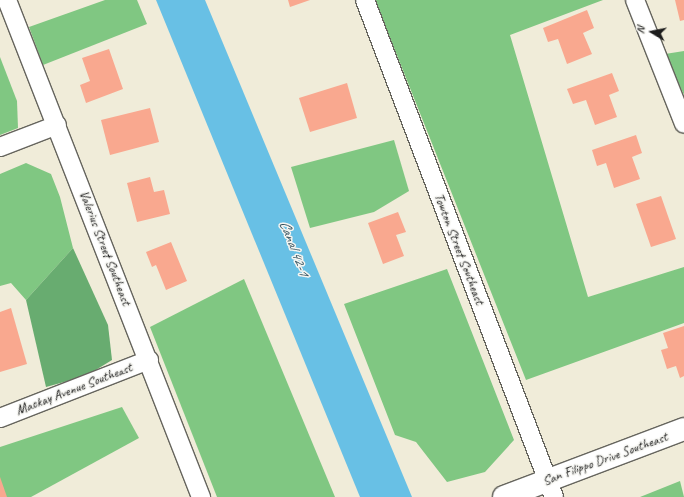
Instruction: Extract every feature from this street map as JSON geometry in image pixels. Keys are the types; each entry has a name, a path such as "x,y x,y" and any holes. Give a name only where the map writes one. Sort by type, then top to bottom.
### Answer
{"street":[{"name":"Valerius Street Southeast","path":"7,0 149,360 201,497"},
{"name":"Towton Street Southeast","path":"365,0 551,489"},
{"path":"635,0 684,124"},
{"path":"0,147 57,125"},
{"name":"Mackay Avenue Southeast","path":"0,418 149,360"},
{"name":"San Filippo Drive Southeast","path":"504,497 551,489 684,429"}],"green space":[{"path":"105,0 137,0 147,24 43,65 29,27"},
{"path":"375,0 603,0 510,35 588,297 684,267 684,323 526,380"},
{"path":"684,51 684,95 665,54"},
{"path":"0,57 17,101 18,128 0,135"},
{"path":"394,140 409,191 374,212 310,228 291,167"},
{"path":"26,163 51,174 60,197 73,248 26,300 11,283 0,286 0,174"},
{"path":"73,248 108,325 112,360 86,376 46,387 26,300"},
{"path":"447,269 514,440 485,472 447,482 416,442 395,435 344,304"},
{"path":"244,279 335,497 217,497 150,327"},
{"path":"122,407 139,438 31,497 0,497 0,447"},
{"path":"680,481 684,497 640,497"}],"water":[{"name":"Canal 42-1","path":"156,0 205,0 412,497 360,497"}],"building":[{"path":"288,0 310,0 290,7"},
{"path":"675,0 684,0 684,20 680,21"},
{"path":"587,10 594,28 583,33 592,54 567,64 558,39 548,42 543,28"},
{"path":"109,49 123,89 86,103 80,85 90,81 82,58"},
{"path":"612,73 619,91 609,95 617,117 595,125 586,100 573,104 567,89"},
{"path":"347,83 357,118 310,132 299,98"},
{"path":"150,108 159,142 110,155 101,120"},
{"path":"636,135 642,153 632,157 640,179 614,188 606,163 597,166 592,150"},
{"path":"150,177 154,192 164,190 170,214 137,222 127,183"},
{"path":"661,196 676,239 651,247 636,204"},
{"path":"398,212 406,232 396,235 404,256 383,264 368,223"},
{"path":"171,242 187,281 166,290 156,265 152,267 146,252"},
{"path":"11,308 27,364 0,372 0,312"},
{"path":"684,326 684,376 680,378 676,366 667,369 661,350 668,348 663,333"},
{"path":"0,477 7,497 0,497"}]}
